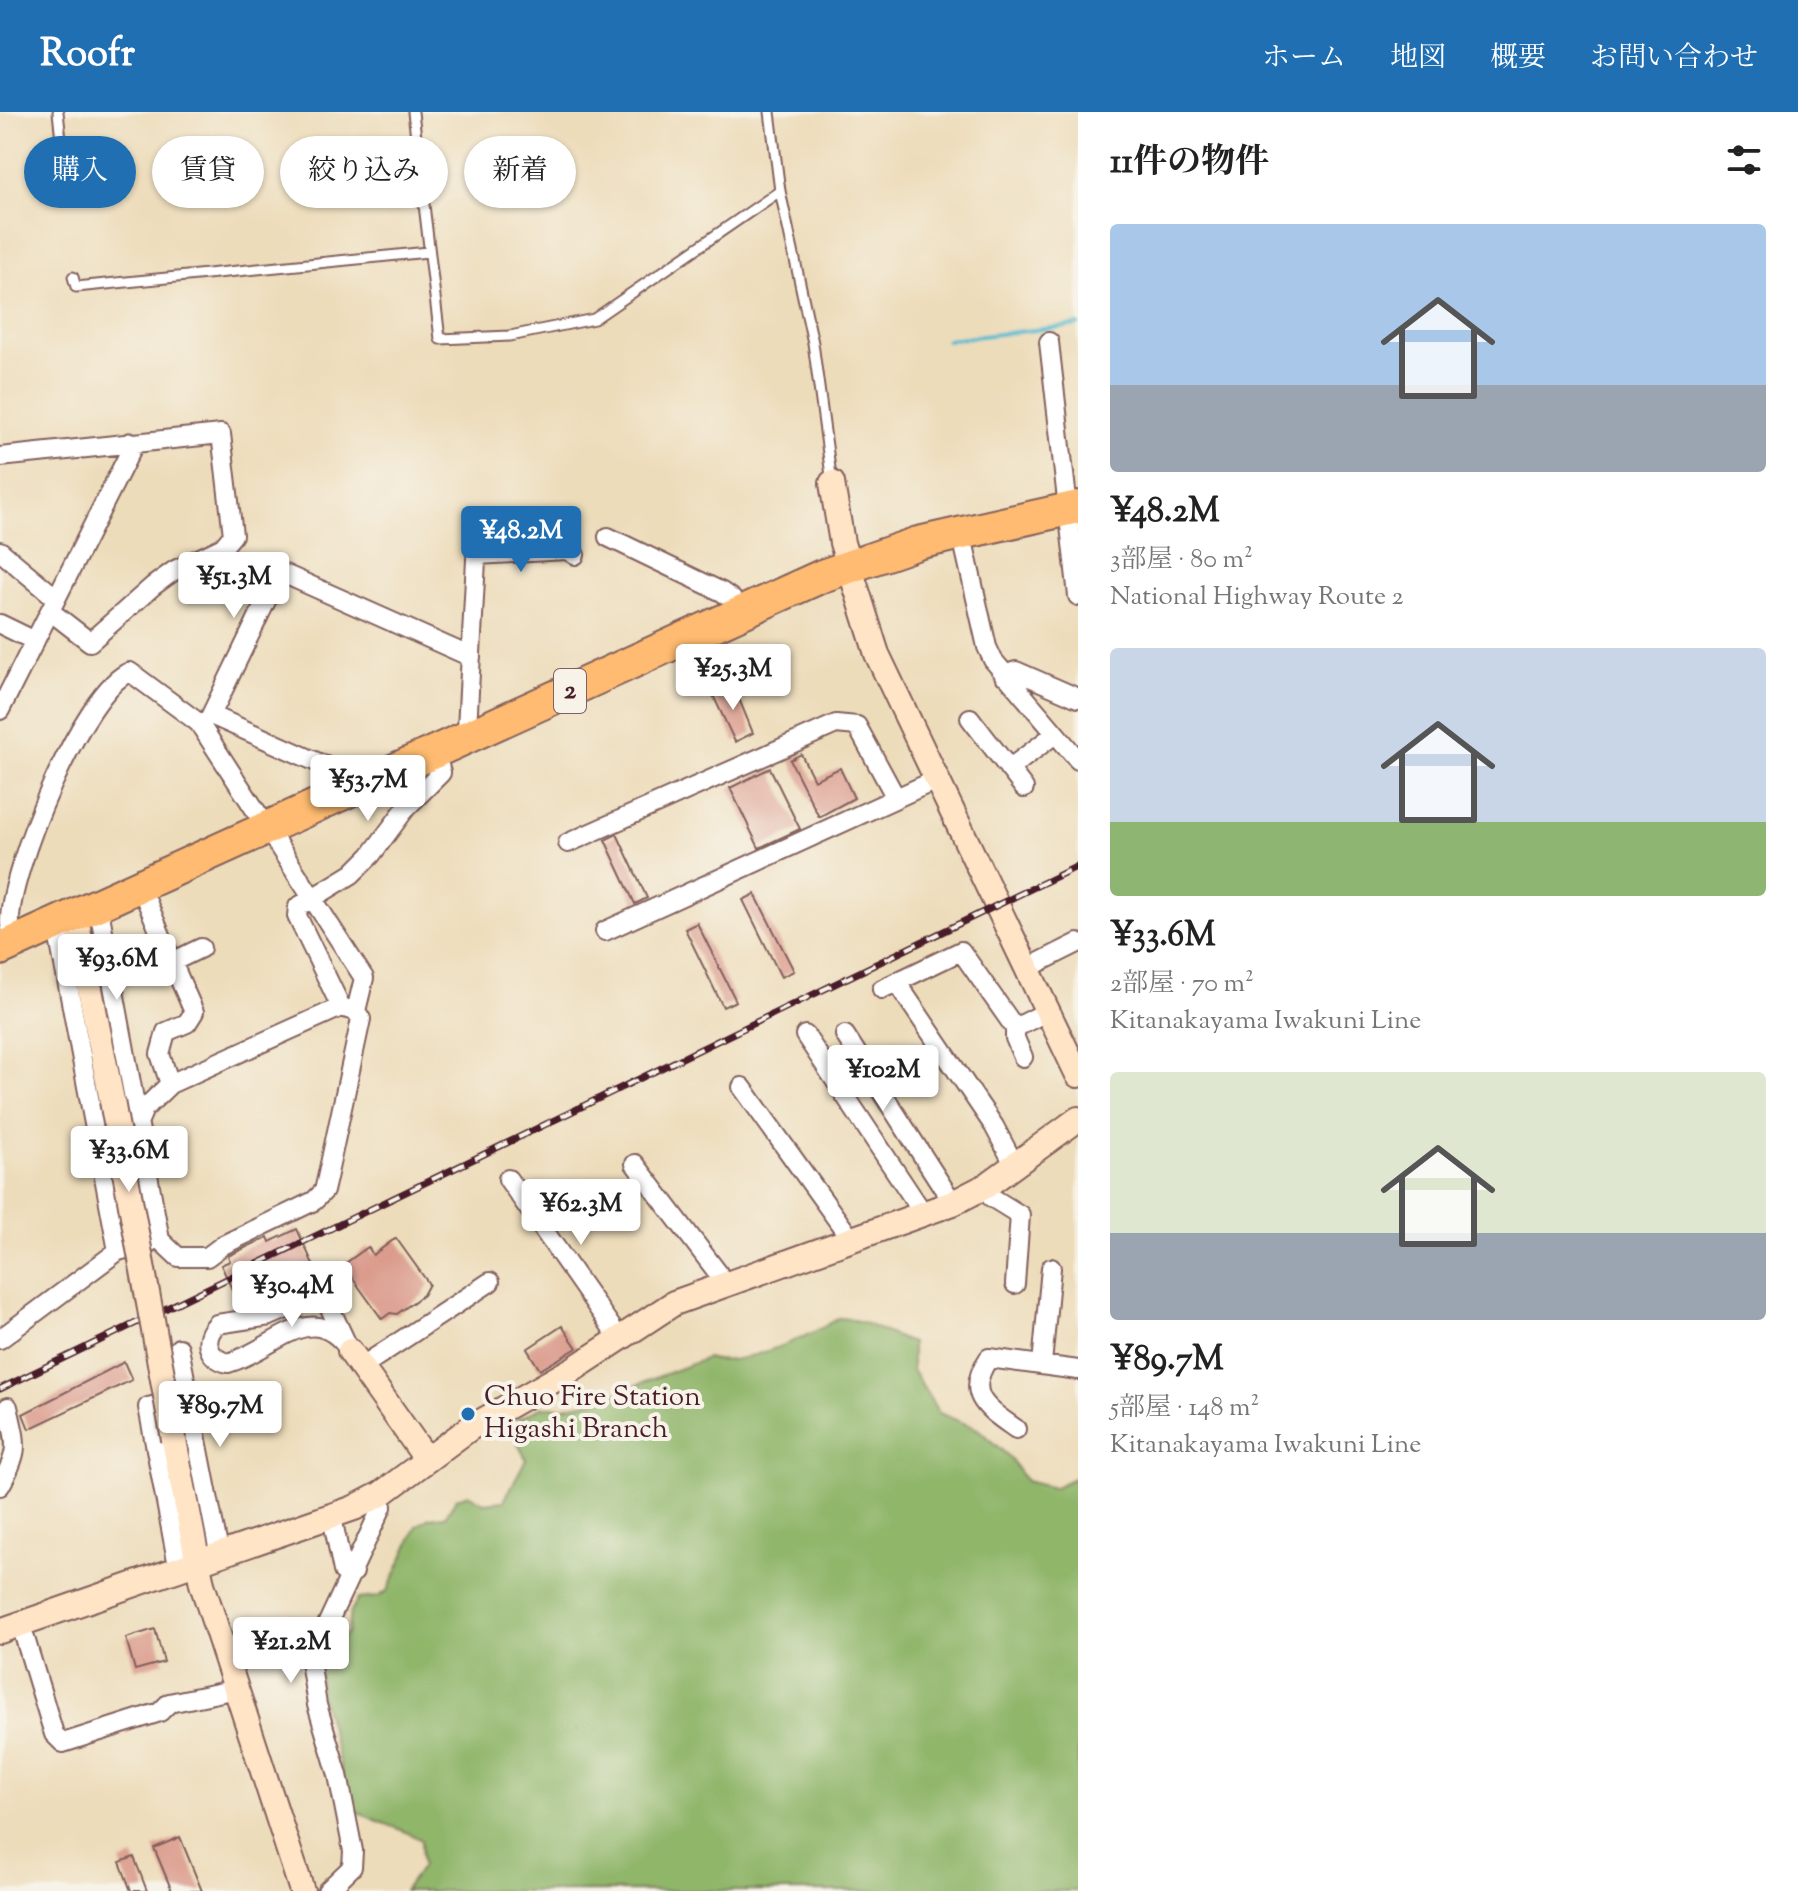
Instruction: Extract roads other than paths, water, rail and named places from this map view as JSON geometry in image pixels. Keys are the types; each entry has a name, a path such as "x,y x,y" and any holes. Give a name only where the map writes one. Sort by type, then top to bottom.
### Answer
{"highway":[{"name":"2","path":"7,945 739,613 848,567 961,532 1073,508"}],"street":[{"path":"1049,342 1073,508 1078,596"},
{"path":"0,457 221,434 233,535 223,547 175,570 153,586 90,642 0,551"},
{"path":"0,710 131,450 131,442"},
{"path":"832,483 848,567 877,654 1078,1075"},
{"path":"470,735 478,522"},
{"path":"961,532 987,647 1004,675 1078,760"},
{"path":"608,537 722,592 732,599 739,613"},
{"path":"476,555 567,550 575,555"},
{"path":"364,783 211,715 280,572 471,657"},
{"path":"0,624 35,641"},
{"path":"1004,675 1016,671 1078,698"},
{"path":"7,945 11,915 40,814 81,728 106,692 130,672 199,723 364,978 348,1009 170,1084 144,1109 138,1123"},
{"path":"970,718 1024,788"},
{"path":"568,843 836,724 857,726 896,798"},
{"path":"1009,769 1055,734"},
{"path":"76,913 138,1123 160,1240 178,1257 207,1257 223,1245 314,1201 324,1191 361,1019 348,1009 297,916 298,907 352,874 371,855 406,808 441,773 435,750"},
{"path":"605,931 938,779"},
{"path":"140,885 194,1012 187,1023 166,1032 160,1054 170,1084"},
{"path":"76,913 199,1564"},
{"path":"76,913 99,1146 118,1251"},
{"path":"1028,968 1078,943"},
{"path":"172,962 201,948"},
{"path":"1015,1166 994,1126 889,986 961,951 1015,1028 1015,1038 1023,1057"},
{"path":"1015,1028 1048,1011"},
{"path":"805,1035 923,1213"},
{"path":"845,1035 953,1203"},
{"path":"742,1087 846,1232 848,1242"},
{"path":"237,1689 169,1703 160,1712 63,1743 54,1734 10,1628 332,1517 381,1494 470,1428 674,1303 953,1203 986,1186 1078,1119"},
{"path":"635,1164 718,1273 722,1285"},
{"path":"508,1179 619,1338"},
{"path":"986,1186 991,1197 1020,1215 1015,1284"},
{"path":"0,1339 62,1296 118,1251 160,1240"},
{"path":"1042,1364 1051,1268"},
{"path":"356,1359 490,1282"},
{"path":"356,1359 327,1328 318,1325 298,1329 228,1363 219,1361 208,1348 207,1339 217,1324 266,1317 305,1299 323,1299 356,1359 427,1460"},
{"path":"179,1348 189,1398 199,1564"},
{"path":"1016,1429 982,1405 978,1397 982,1368 993,1358 1078,1370"},
{"path":"189,1398 148,1407 302,1891"},
{"path":"0,1486 16,1458 17,1441 6,1417"},
{"path":"327,1891 352,1867 353,1851 338,1775 310,1672 315,1648 354,1572 382,1507 381,1494"},
{"path":"332,1517 343,1571 354,1572"},
{"path":"224,1649 240,1643 311,1645 315,1648"}],"lane":[{"path":"58,112 61,136"},
{"path":"413,112 440,339 510,336 572,326 616,308 780,191"},
{"path":"770,112 780,191 813,343 832,483"},
{"path":"73,277 76,287 428,252"},
{"path":"288,1308 301,1310 303,1324 298,1329"}],"waterway":[{"path":"947,340 1078,325"}],"railway":[{"path":"0,1389 1078,866"}],"place":[{"name":"Chuo Fire Station Higashi Branch","path":"468,1414"}]}
